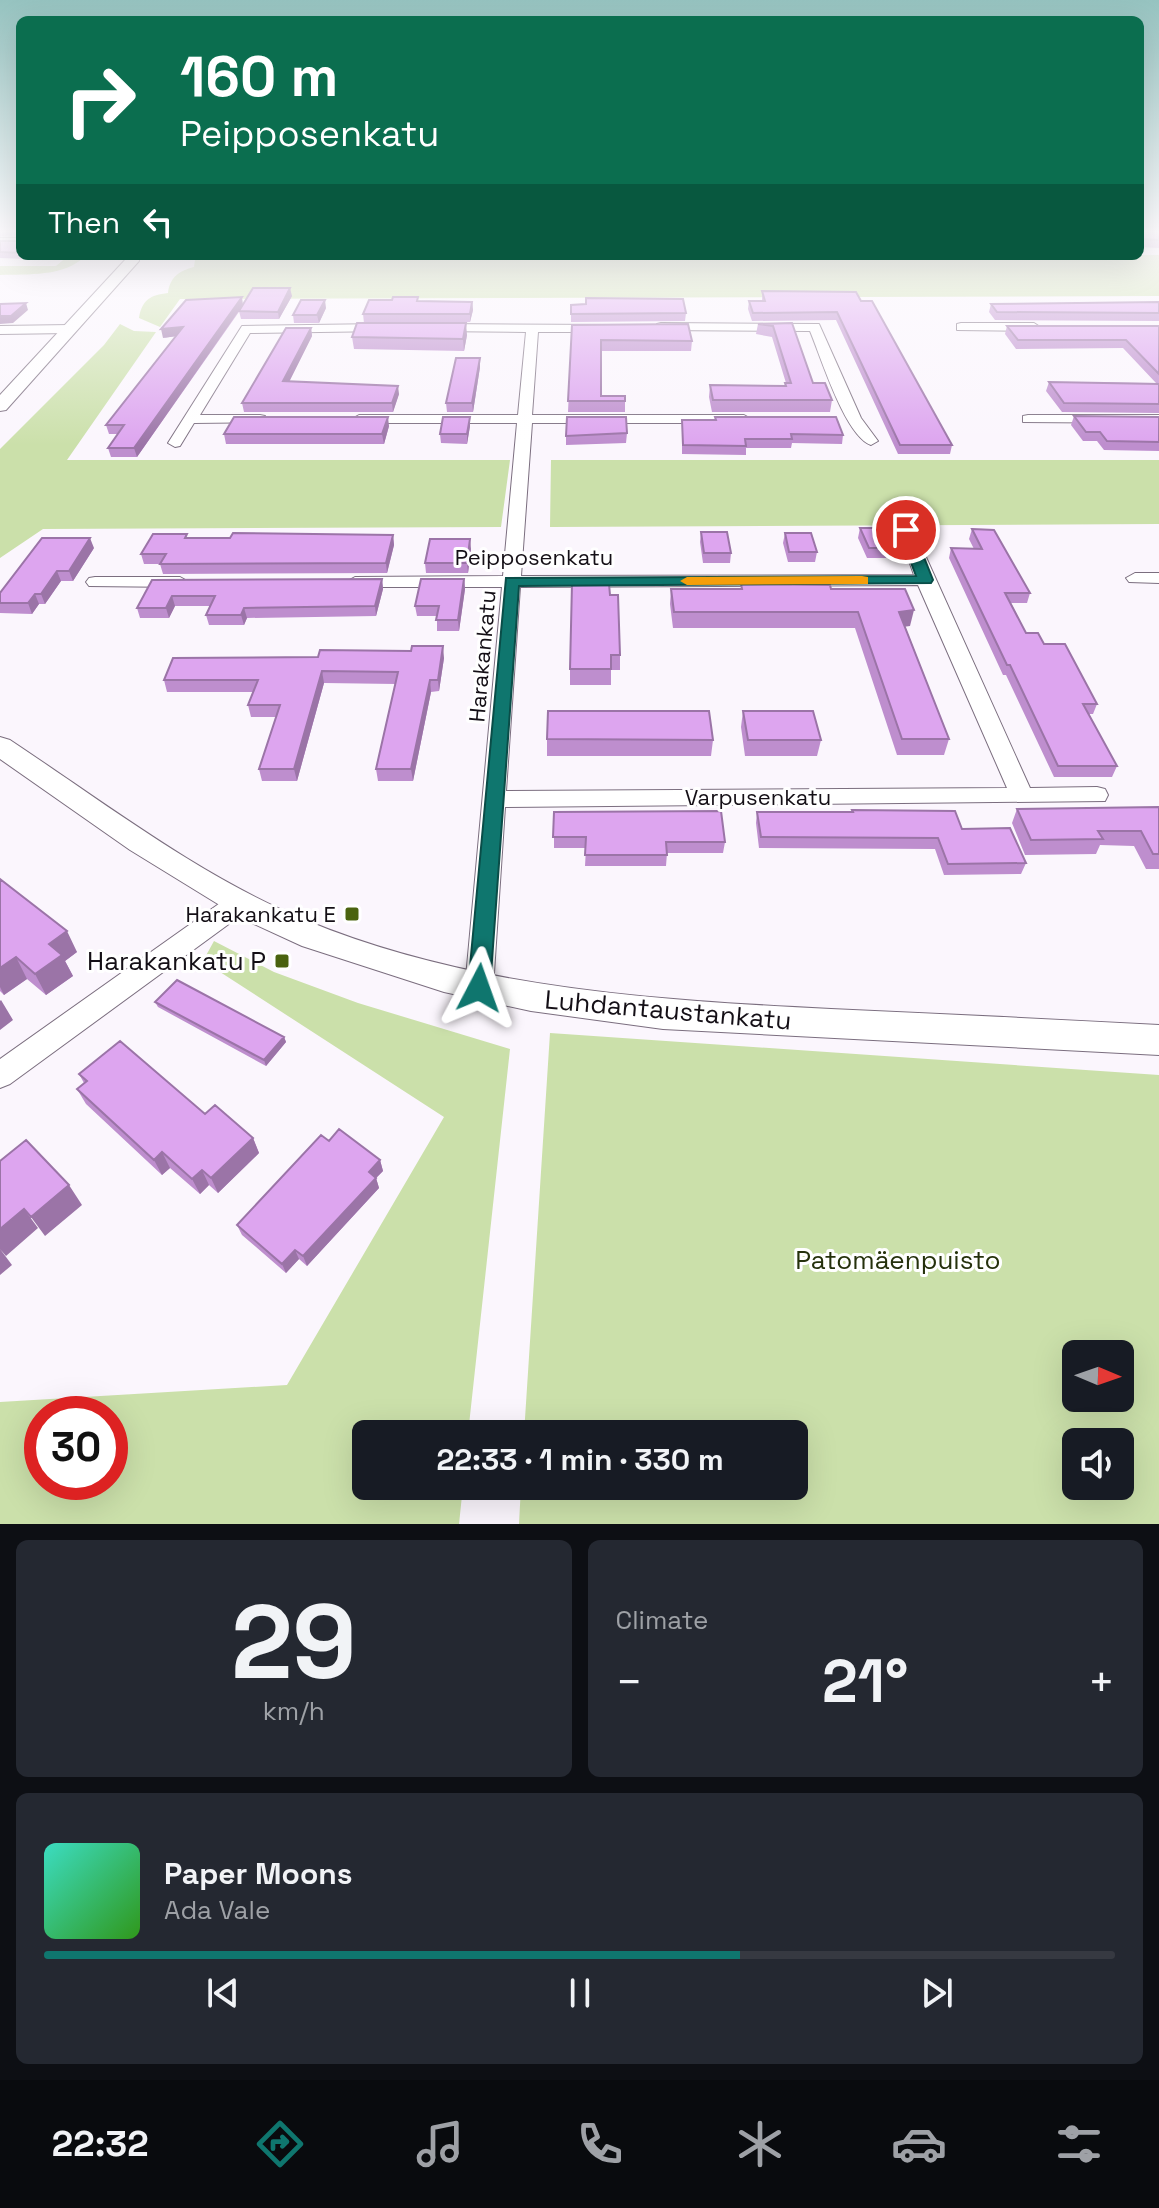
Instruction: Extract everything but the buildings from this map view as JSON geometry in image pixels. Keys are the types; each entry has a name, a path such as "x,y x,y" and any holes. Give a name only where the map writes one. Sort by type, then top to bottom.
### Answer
{"street":[{"path":"0,406 70,329 88,303"},
{"path":"642,328 815,327 846,419 871,441"},
{"path":"961,327 1052,327"},
{"path":"175,443 246,329 389,328"},
{"path":"421,328 611,328"},
{"name":"Harakankatu","path":"479,988 532,328"},
{"path":"0,330 70,329"},
{"path":"190,419 270,419"},
{"path":"350,419 760,419"},
{"path":"1028,419 1159,419"},
{"path":"906,530 925,580 1022,795"},
{"path":"1135,578 1159,578"},
{"name":"Peipposenkatu","path":"342,582 925,580"},
{"path":"95,582 203,582"},
{"name":"Luhdantaustankatu","path":"0,746 239,903 291,929 408,969 479,988 627,1011 708,1018 1159,1040"},
{"name":"Varpusenkatu","path":"494,799 1097,795"},
{"path":"0,1075 239,903"}],"green space":[{"path":"145,303 177,303 160,327 139,318"},
{"path":"120,324 134,331 156,332 67,460 510,460 501,527 43,529 0,558 0,449 104,345"},
{"path":"551,460 1159,460 1159,524 550,527"},
{"path":"214,941 274,972 358,1003 510,1049 470,1420 352,1420 352,1500 462,1500 459,1524 0,1524 0,1402 24,1401 24,1500 128,1500 128,1396 101,1396 287,1385 444,1117 203,961"},
{"name":"Patomäenpuisto","path":"550,1033 1159,1075 1159,1524 519,1524 520,1500 808,1500 808,1420 525,1420"}],"slow traffic":[{"path":"687,581 862,580"}],"place":[{"name":"Harakankatu E","path":"352,914"},
{"name":"Harakankatu P","path":"282,961"}],"route":[{"path":"479,988 511,582 925,580 906,530"}]}
